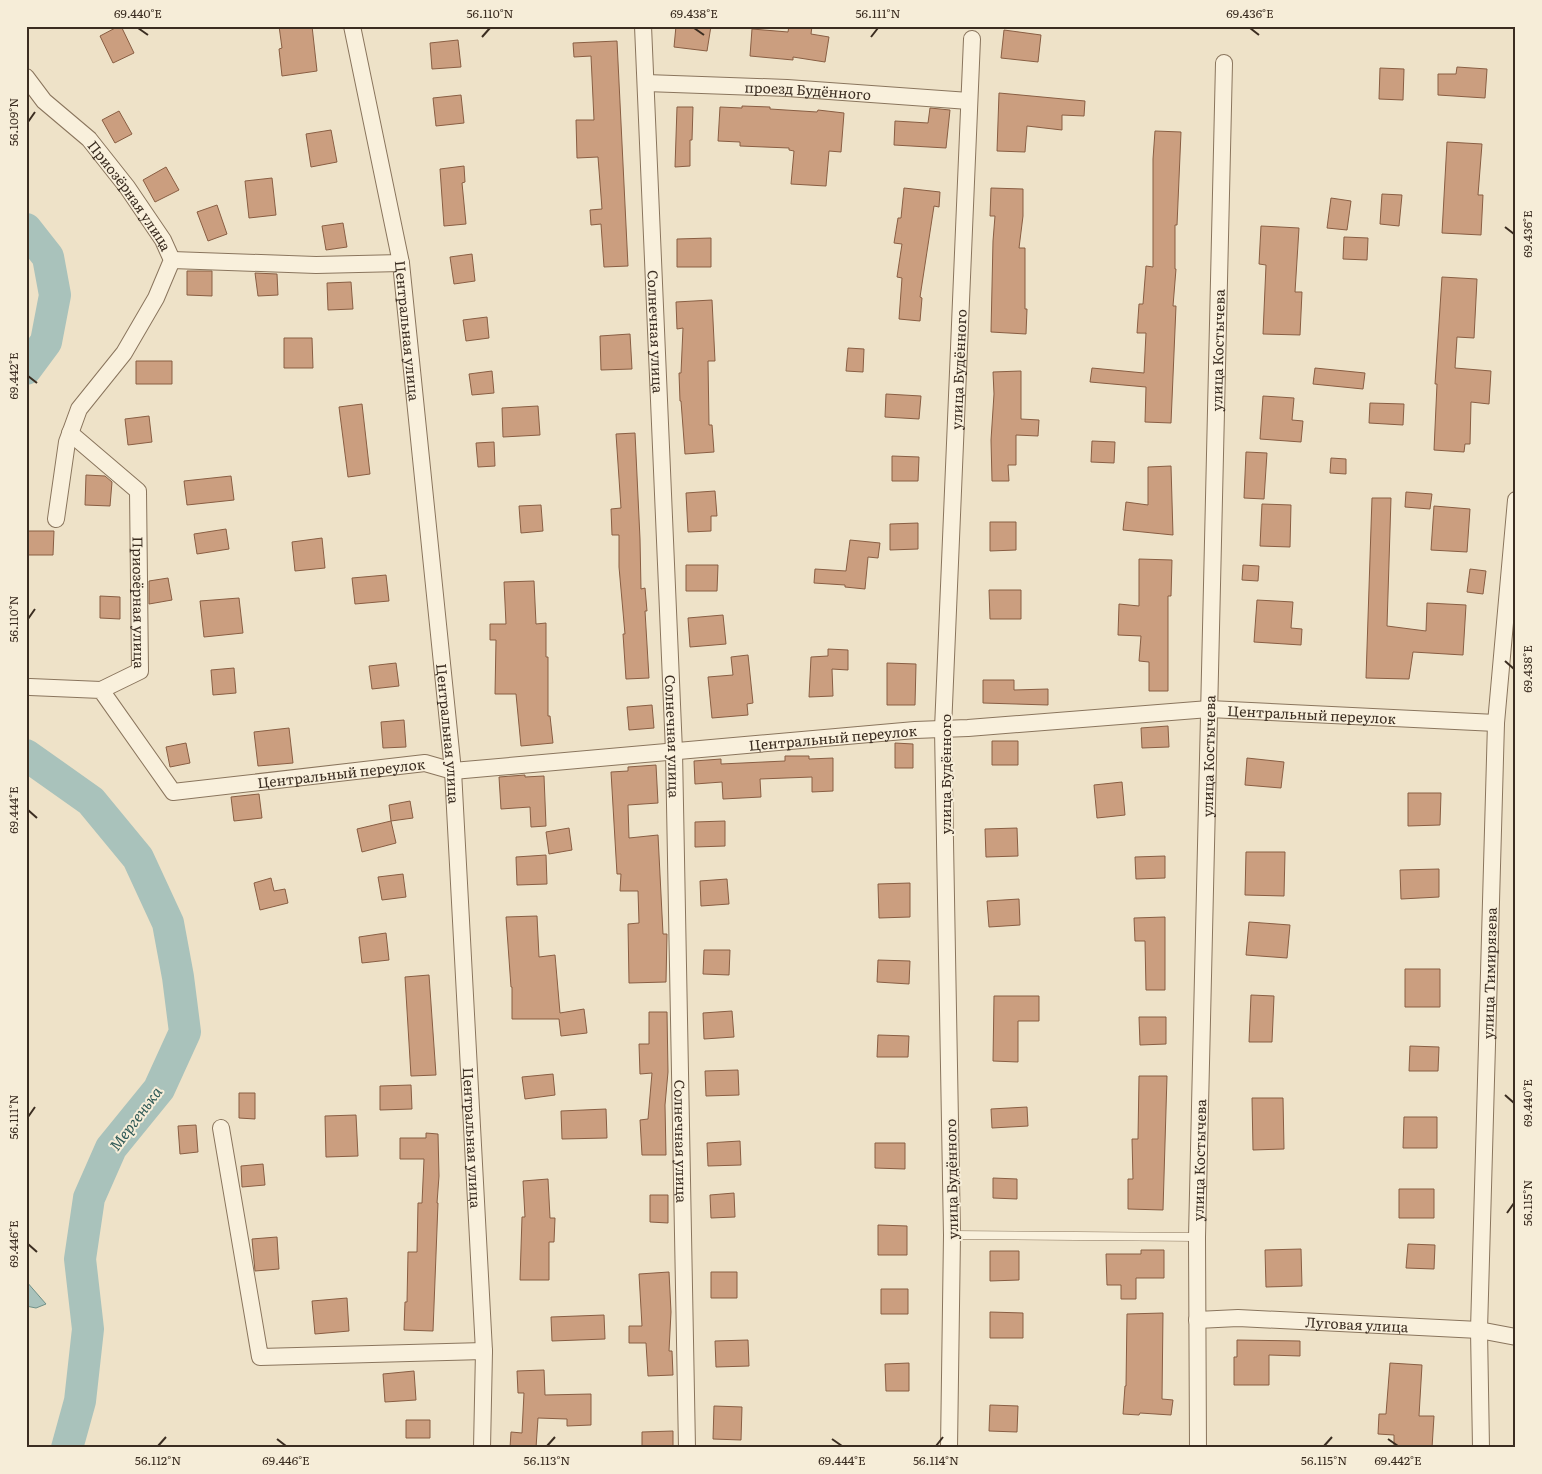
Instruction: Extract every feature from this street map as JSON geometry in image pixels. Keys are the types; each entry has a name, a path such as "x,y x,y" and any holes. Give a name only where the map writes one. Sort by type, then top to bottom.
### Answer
{"street":[{"name":"Центральная улица","path":"352,26 401,263 453,771 484,1351 482,1448"},
{"name":"Солнечная улица","path":"643,26 674,751 687,1448"},
{"name":"улица Будённого","path":"949,1448 952,1235 943,729 972,39"},
{"name":"улица Костычева","path":"1198,1448 1197,1237 1224,63"},
{"name":"Приозёрная улица","path":"26,77 44,102 95,146 127,187 163,240 172,260 156,298 124,353 79,409 67,442 56,519"},
{"name":"проезд Будённого","path":"646,83 787,88 969,101"},
{"path":"172,260 316,265 401,263"},
{"name":"Приозёрная улица","path":"30,687 100,690 140,671 138,491 70,433"},
{"name":"улица Тимирязева","path":"1481,1448 1479,1330 1496,723 1516,500"},
{"name":"Центральный переулок","path":"100,690 173,792 425,763 453,771 915,730 1209,709 1496,723"},
{"path":"221,1128 260,1358 484,1351"},
{"name":"Луговая улица","path":"1197,1320 1238,1318 1479,1330 1516,1337"}],"lane":[{"path":"952,1235 1197,1237"}],"water":[{"path":"26,1281 46,1304 36,1308 26,1306"}],"building":[{"path":"121,26 134,53 113,63 100,36"},
{"path":"279,26 312,26 317,71 282,76 279,49 282,48"},
{"path":"676,26 711,26 707,51 674,47"},
{"path":"789,26 812,26 811,34 829,37 825,62 793,57 793,60 750,56 752,29 788,32"},
{"path":"1004,30 1041,35 1038,62 1001,58"},
{"path":"458,40 461,67 432,69 430,43"},
{"path":"617,41 628,266 604,267 601,224 591,225 590,210 602,209 598,157 577,158 576,120 594,120 591,56 574,57 573,43"},
{"path":"1457,67 1487,69 1485,98 1438,95 1438,74 1456,74"},
{"path":"1380,68 1404,69 1403,100 1379,99"},
{"path":"999,93 1085,101 1084,116 1062,115 1062,130 1027,126 1025,152 997,151"},
{"path":"461,95 464,123 436,126 433,98"},
{"path":"742,106 844,113 841,152 829,151 826,186 791,184 794,151 789,150 789,148 740,146 740,142 718,141 720,107 742,108"},
{"path":"677,107 693,107 690,166 675,167"},
{"path":"930,108 950,110 946,148 894,145 895,121 928,123"},
{"path":"119,111 132,134 115,143 102,120"},
{"path":"331,130 337,162 311,167 306,134"},
{"path":"1155,131 1181,132 1177,225 1175,225 1176,269 1173,306 1176,306 1171,423 1145,422 1146,387 1090,382 1092,368 1144,373 1146,333 1137,333 1139,304 1143,304 1146,266 1153,267 1153,159"},
{"path":"1447,142 1482,144 1478,195 1483,195 1481,235 1442,233"},
{"path":"464,166 465,182 462,183 466,224 444,226 440,169"},
{"path":"166,167 179,190 155,202 143,180"},
{"path":"272,178 276,215 249,218 245,181"},
{"path":"904,188 940,192 939,207 934,206 920,297 922,298 920,321 899,319 902,278 897,277 902,244 894,243 898,218 901,218"},
{"path":"991,188 1023,189 1023,216 1019,248 1025,248 1026,334 991,332 995,216 990,216"},
{"path":"1382,194 1402,195 1399,226 1380,224"},
{"path":"1331,198 1351,201 1347,230 1327,228"},
{"path":"217,205 227,234 208,241 197,212"},
{"path":"343,223 347,247 326,250 322,226"},
{"path":"1261,226 1299,228 1295,292 1302,292 1300,335 1263,334 1266,265 1259,264"},
{"path":"1344,237 1368,238 1367,260 1343,259"},
{"path":"711,238 711,267 677,267 677,239"},
{"path":"472,254 475,281 454,284 450,257"},
{"path":"187,271 212,271 212,296 187,295"},
{"path":"255,273 277,274 278,295 258,296"},
{"path":"1442,277 1477,279 1474,338 1457,337 1455,368 1491,371 1489,404 1471,402 1470,444 1465,444 1464,452 1434,450 1437,384 1435,384"},
{"path":"351,282 353,309 328,310 327,283"},
{"path":"712,300 715,361 708,361 709,425 712,425 714,452 685,454 679,373 681,373 683,328 677,329 676,302"},
{"path":"487,317 489,338 466,341 463,320"},
{"path":"630,334 632,369 601,370 600,336"},
{"path":"284,338 312,338 313,368 284,368"},
{"path":"848,348 864,349 863,372 846,371"},
{"path":"136,361 172,361 172,384 136,384"},
{"path":"1315,368 1365,373 1363,389 1313,384"},
{"path":"492,371 494,393 472,395 469,374"},
{"path":"1021,371 1021,419 1039,420 1038,436 1016,435 1016,465 1008,465 1009,481 992,481 993,372"},
{"path":"886,394 921,396 919,419 885,417"},
{"path":"1263,396 1294,398 1292,420 1303,421 1301,442 1260,439"},
{"path":"1370,403 1404,404 1403,425 1369,423"},
{"path":"362,404 370,474 348,477 339,407"},
{"path":"538,406 540,435 503,437 502,408"},
{"path":"149,416 152,442 128,445 125,419"},
{"path":"635,433 641,589 645,588 649,678 626,679 623,634 625,634 619,567 619,535 612,535 611,509 621,508 616,434"},
{"path":"1092,441 1115,442 1114,463 1091,462"},
{"path":"494,442 495,466 478,467 476,443"},
{"path":"1246,452 1267,453 1264,499 1244,498"},
{"path":"892,456 919,457 918,481 892,481"},
{"path":"1331,458 1346,459 1346,474 1330,473"},
{"path":"1171,466 1173,535 1123,530 1126,502 1148,505 1148,467"},
{"path":"86,475 105,476 112,482 110,506 85,505"},
{"path":"231,476 234,500 187,505 184,481"},
{"path":"715,491 717,516 711,516 711,531 688,532 686,493"},
{"path":"1406,492 1432,494 1430,509 1405,507"},
{"path":"1372,498 1391,498 1387,626 1426,631 1427,603 1466,605 1463,655 1413,652 1409,679 1366,678"},
{"path":"1262,504 1291,505 1290,547 1260,546"},
{"path":"541,505 543,531 521,533 519,506"},
{"path":"1434,506 1470,509 1467,552 1431,550"},
{"path":"990,522 1016,522 1016,550 990,551"},
{"path":"918,523 918,549 890,550 890,524"},
{"path":"226,529 229,549 197,554 194,534"},
{"path":"26,531 54,531 53,555 26,555"},
{"path":"322,538 325,568 295,571 292,542"},
{"path":"850,540 880,543 878,558 868,557 865,589 845,587 845,585 814,583 815,569 846,571"},
{"path":"1139,559 1172,560 1171,596 1168,596 1168,691 1149,691 1149,662 1139,661 1141,636 1118,635 1119,604 1139,606"},
{"path":"686,565 718,565 717,591 686,591"},
{"path":"1243,565 1259,566 1258,581 1242,580"},
{"path":"1470,569 1486,571 1483,594 1467,592"},
{"path":"386,575 389,601 355,604 352,578"},
{"path":"168,578 172,600 149,604 149,581"},
{"path":"534,581 536,624 546,623 548,716 550,716 553,743 521,746 516,694 495,694 496,640 490,640 490,624 506,624 504,582"},
{"path":"989,590 1021,590 1021,619 990,619"},
{"path":"100,596 120,597 120,619 100,618"},
{"path":"239,598 243,633 204,637 200,601"},
{"path":"1257,600 1293,602 1291,628 1302,629 1301,645 1254,642"},
{"path":"723,615 726,644 690,647 688,618"},
{"path":"828,649 848,650 848,670 832,669 833,696 809,697 811,657 828,656"},
{"path":"748,655 753,703 747,704 748,715 712,718 708,677 733,675 731,657"},
{"path":"396,663 399,686 372,689 369,666"},
{"path":"887,663 916,664 915,705 887,705"},
{"path":"234,668 236,693 213,695 211,670"},
{"path":"983,680 1014,680 1014,690 1048,689 1048,705 983,703"},
{"path":"652,705 654,728 629,730 627,707"},
{"path":"404,720 406,747 383,748 381,722"},
{"path":"1168,726 1169,747 1142,748 1141,728"},
{"path":"289,728 293,763 258,766 254,732"},
{"path":"992,741 1018,741 1018,765 992,765"},
{"path":"186,743 190,763 170,767 166,747"},
{"path":"895,743 913,744 913,768 895,768"},
{"path":"785,756 809,756 809,759 833,758 833,791 812,792 812,777 760,779 761,797 723,799 722,782 695,784 694,761 721,759 721,764 785,761"},
{"path":"1247,758 1284,762 1281,788 1245,785"},
{"path":"656,765 658,803 628,805 629,838 658,835 663,934 667,934 666,982 629,983 628,924 639,923 638,891 620,891 621,874 617,874 611,772 628,771 628,767"},
{"path":"525,775 525,777 544,776 546,826 531,827 530,807 501,809 499,777"},
{"path":"1122,782 1125,815 1097,818 1094,785"},
{"path":"1408,793 1441,793 1440,825 1408,826"},
{"path":"259,794 262,818 234,821 231,797"},
{"path":"410,801 413,818 391,821 389,805"},
{"path":"391,821 396,843 362,852 357,829"},
{"path":"725,821 725,846 695,847 695,822"},
{"path":"569,828 572,850 549,854 546,832"},
{"path":"1017,828 1018,856 986,857 985,829"},
{"path":"1246,852 1285,852 1284,896 1245,895"},
{"path":"546,855 547,884 517,885 516,857"},
{"path":"1165,856 1165,878 1136,879 1135,857"},
{"path":"1439,869 1439,897 1401,899 1400,870"},
{"path":"403,874 406,897 382,900 378,877"},
{"path":"271,878 274,891 285,889 288,903 260,910 254,883"},
{"path":"727,879 729,904 701,906 700,881"},
{"path":"910,883 910,917 879,918 878,884"},
{"path":"1019,899 1020,925 989,927 987,901"},
{"path":"537,916 539,957 555,955 560,1013 584,1009 587,1033 561,1036 559,1019 512,1019 512,987 506,917"},
{"path":"1165,917 1165,990 1146,990 1145,941 1135,941 1134,918"},
{"path":"1249,922 1290,925 1287,958 1246,955"},
{"path":"386,933 389,960 362,963 359,937"},
{"path":"704,950 730,950 729,975 703,974"},
{"path":"878,960 910,961 909,984 877,982"},
{"path":"1405,969 1440,969 1440,1007 1405,1007"},
{"path":"429,975 436,1075 411,1076 405,977"},
{"path":"1251,995 1274,996 1272,1042 1249,1042"},
{"path":"994,996 1039,996 1039,1021 1018,1021 1018,1062 993,1061"},
{"path":"732,1011 734,1037 704,1039 703,1013"},
{"path":"649,1012 667,1012 666,1155 642,1155 640,1120 648,1119 652,1073 640,1074 639,1044 649,1044"},
{"path":"1139,1017 1166,1017 1166,1044 1140,1045"},
{"path":"878,1035 909,1036 908,1057 877,1057"},
{"path":"1410,1046 1439,1047 1438,1071 1409,1071"},
{"path":"738,1070 739,1095 706,1096 705,1071"},
{"path":"553,1074 555,1095 525,1099 522,1077"},
{"path":"1139,1076 1167,1076 1163,1210 1128,1209 1128,1179 1133,1179 1132,1139 1138,1139"},
{"path":"411,1085 412,1109 380,1110 380,1086"},
{"path":"239,1093 255,1093 255,1119 239,1118"},
{"path":"1252,1098 1283,1098 1284,1149 1253,1150"},
{"path":"1027,1107 1028,1126 992,1128 991,1109"},
{"path":"606,1109 607,1138 562,1139 561,1111"},
{"path":"356,1115 358,1156 326,1157 325,1116"},
{"path":"1404,1117 1437,1117 1437,1148 1403,1148"},
{"path":"196,1125 198,1152 180,1154 178,1126"},
{"path":"426,1133 438,1134 439,1176 433,1331 404,1330 405,1302 407,1302 408,1252 417,1252 418,1203 422,1203 424,1159 400,1159 400,1138 426,1138"},
{"path":"740,1141 741,1165 708,1166 707,1143"},
{"path":"875,1143 905,1143 905,1169 875,1168"},
{"path":"263,1164 265,1185 242,1187 241,1166"},
{"path":"993,1178 1017,1179 1017,1199 993,1198"},
{"path":"548,1179 550,1218 555,1218 554,1242 549,1242 549,1280 520,1280 522,1217 525,1217 523,1181"},
{"path":"1399,1189 1434,1189 1434,1218 1399,1218"},
{"path":"734,1193 735,1217 711,1218 710,1195"},
{"path":"650,1195 668,1195 668,1223 650,1222"},
{"path":"878,1225 907,1226 907,1255 878,1255"},
{"path":"277,1237 279,1269 255,1271 252,1239"},
{"path":"1408,1244 1435,1245 1434,1269 1406,1268"},
{"path":"1301,1249 1302,1286 1266,1287 1265,1250"},
{"path":"1141,1250 1164,1250 1164,1278 1136,1278 1136,1299 1121,1299 1121,1285 1107,1285 1106,1254 1141,1254"},
{"path":"990,1251 1019,1251 1019,1280 990,1281"},
{"path":"669,1272 671,1312 669,1351 672,1351 673,1375 648,1376 646,1343 629,1343 629,1326 642,1326 639,1274"},
{"path":"711,1272 737,1272 737,1298 711,1298"},
{"path":"881,1289 908,1289 908,1314 881,1314"},
{"path":"347,1298 349,1331 315,1334 312,1301"},
{"path":"990,1312 1023,1313 1023,1338 990,1338"},
{"path":"1163,1313 1162,1399 1173,1400 1171,1415 1123,1414 1126,1386 1127,1314"},
{"path":"604,1315 605,1339 552,1341 551,1317"},
{"path":"748,1340 749,1366 716,1367 715,1341"},
{"path":"1237,1340 1300,1341 1300,1356 1269,1355 1269,1385 1234,1385 1234,1357 1237,1357"},
{"path":"909,1363 909,1391 886,1391 885,1364"},
{"path":"1390,1363 1422,1365 1419,1416 1434,1416 1432,1448 1394,1448 1394,1435 1378,1434 1379,1414 1386,1414"},
{"path":"544,1370 545,1395 591,1394 591,1425 567,1426 567,1419 538,1418 536,1448 510,1448 511,1432 522,1433 524,1393 518,1393 517,1371"},
{"path":"414,1371 416,1400 385,1402 383,1374"},
{"path":"990,1405 1018,1406 1017,1432 989,1431"},
{"path":"714,1406 742,1407 741,1440 713,1439"},
{"path":"406,1420 430,1420 430,1438 406,1438"},
{"path":"673,1431 673,1448 642,1448 642,1432"}],"waterway":[{"name":"Мергенька","path":"26,229 48,257 55,295 46,342 26,369"},
{"name":"Мергенька","path":"26,755 91,801 138,858 168,923 178,977 185,1032 159,1089 111,1148 89,1198 80,1259 88,1329 80,1401 67,1448"}]}
